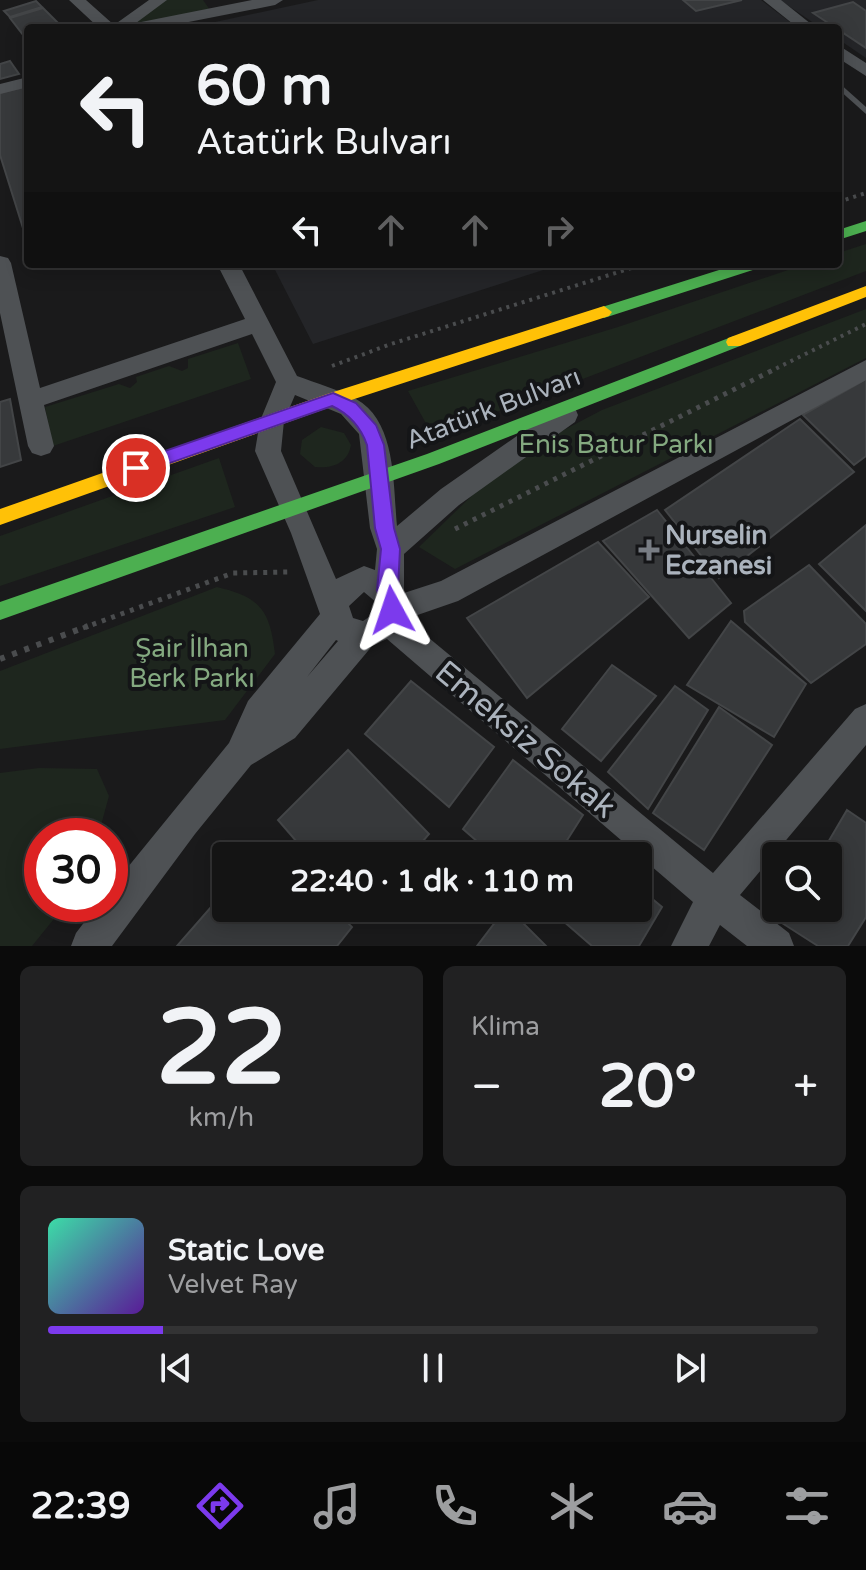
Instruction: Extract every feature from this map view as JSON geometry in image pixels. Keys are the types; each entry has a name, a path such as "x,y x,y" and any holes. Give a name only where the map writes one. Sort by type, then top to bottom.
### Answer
{"main road":[{"path":"842,234 866,226"},
{"name":"Atatürk Bulvarı","path":"0,517 333,399 742,268"},
{"name":"Atatürk Bulvarı","path":"0,611 378,479 866,291"}],"street":[{"path":"77,0 104,24"},
{"path":"124,24 159,0"},
{"path":"154,24 275,0"},
{"path":"771,0 803,24"},
{"path":"842,53 866,71"},
{"path":"0,89 24,83"},
{"path":"0,263 41,446"},
{"path":"230,268 288,382 350,407 370,430 375,445 384,528 391,549 383,614"},
{"path":"32,400 258,323"},
{"path":"240,754 284,727 383,614 448,592 866,369"},
{"path":"288,382 272,421 268,451 294,509 334,615"},
{"path":"391,549 450,497 588,400"},
{"path":"89,946 183,822 240,754 259,712 334,615 335,599 350,583 371,580 383,614"},
{"name":"Emeksiz Sokak","path":"334,615 343,629 383,614 715,898 776,946"},
{"path":"689,946 715,898 866,720"}],"lane":[{"path":"842,88 864,108"}],"path":[{"path":"842,201 866,193"},
{"path":"319,371 391,344 631,268"},
{"path":"447,533 866,324"},
{"path":"0,659 233,573 289,572"}],"shaded area":[{"path":"318,0 761,0 792,24 206,24"},
{"path":"780,0 866,0 866,58 842,42 842,24 815,24"},
{"path":"274,268 550,268 313,344"}],"green space":[{"path":"161,0 203,0 212,13 143,24 124,24"},
{"path":"866,244 866,271 433,436 408,391 618,327 794,268 842,268 842,252"},
{"name":"Enis Batur Parkı","path":"866,309 866,358 455,569 419,547 487,481 543,441 602,410"},
{"path":"238,343 251,379 53,446 45,407 119,384 130,388 137,382 136,377 169,366 182,371 188,368 188,359"},
{"path":"321,427 344,433 351,445 343,460 333,466 315,467 300,454 302,440"},
{"path":"219,458 235,507 0,586 0,536"},
{"name":"Şair İlhan Berk Parkı","path":"217,587 243,595 260,607 270,626 275,654 225,720 0,749 0,671"},
{"path":"39,768 97,769 109,796 103,818 24,818 24,922 51,922 32,946 0,946 0,773"}],"building":[{"path":"683,0 742,0 696,11"},
{"path":"36,1 42,7 10,17 4,11"},
{"path":"853,2 866,11 866,48 842,32 842,24 830,24 813,13"},
{"path":"43,8 59,24 24,24 24,36 10,18"},
{"path":"10,61 19,74 0,79 0,64"},
{"path":"24,87 24,231 0,155 0,93"},
{"path":"866,379 866,456 854,465 803,415"},
{"path":"10,399 21,460 0,467 0,402"},
{"path":"800,419 854,472 719,578 665,510"},
{"path":"657,510 731,603 689,638 603,541"},
{"path":"866,525 866,611 819,564"},
{"path":"598,542 649,597 527,698 467,618"},
{"path":"809,565 866,624 866,644 811,683 745,622 744,611"},
{"path":"731,621 806,684 774,737 687,685"},
{"path":"612,665 656,696 601,761 562,729"},
{"path":"411,681 494,747 449,807 365,734"},
{"path":"675,686 708,710 648,809 608,772"},
{"path":"719,707 772,745 704,850 653,813"},
{"path":"348,750 429,834 422,842 297,842 278,820"},
{"path":"513,760 583,815 566,842 478,842 463,829"},
{"path":"847,810 866,823 866,917 848,946 818,946 782,923 842,922 842,842 828,842"},
{"path":"652,899 662,907 639,946 592,946 564,922 652,922"},
{"path":"212,906 212,922 347,922 352,927 337,946 177,946"},
{"path":"495,922 522,922 546,946 477,946"}],"traffic: fast":[{"path":"842,234 866,226"},
{"path":"604,312 742,268"},
{"path":"0,611 433,459 734,342"}],"traffic: slow":[{"path":"734,342 866,291"},
{"path":"0,517 333,399 604,312"}],"place":[{"name":"Nurselin Eczanesi","path":"649,550"}],"route":[{"path":"136,468 333,399 350,407 363,418 375,445 384,528 391,549 387,590 392,599 392,610"}]}
